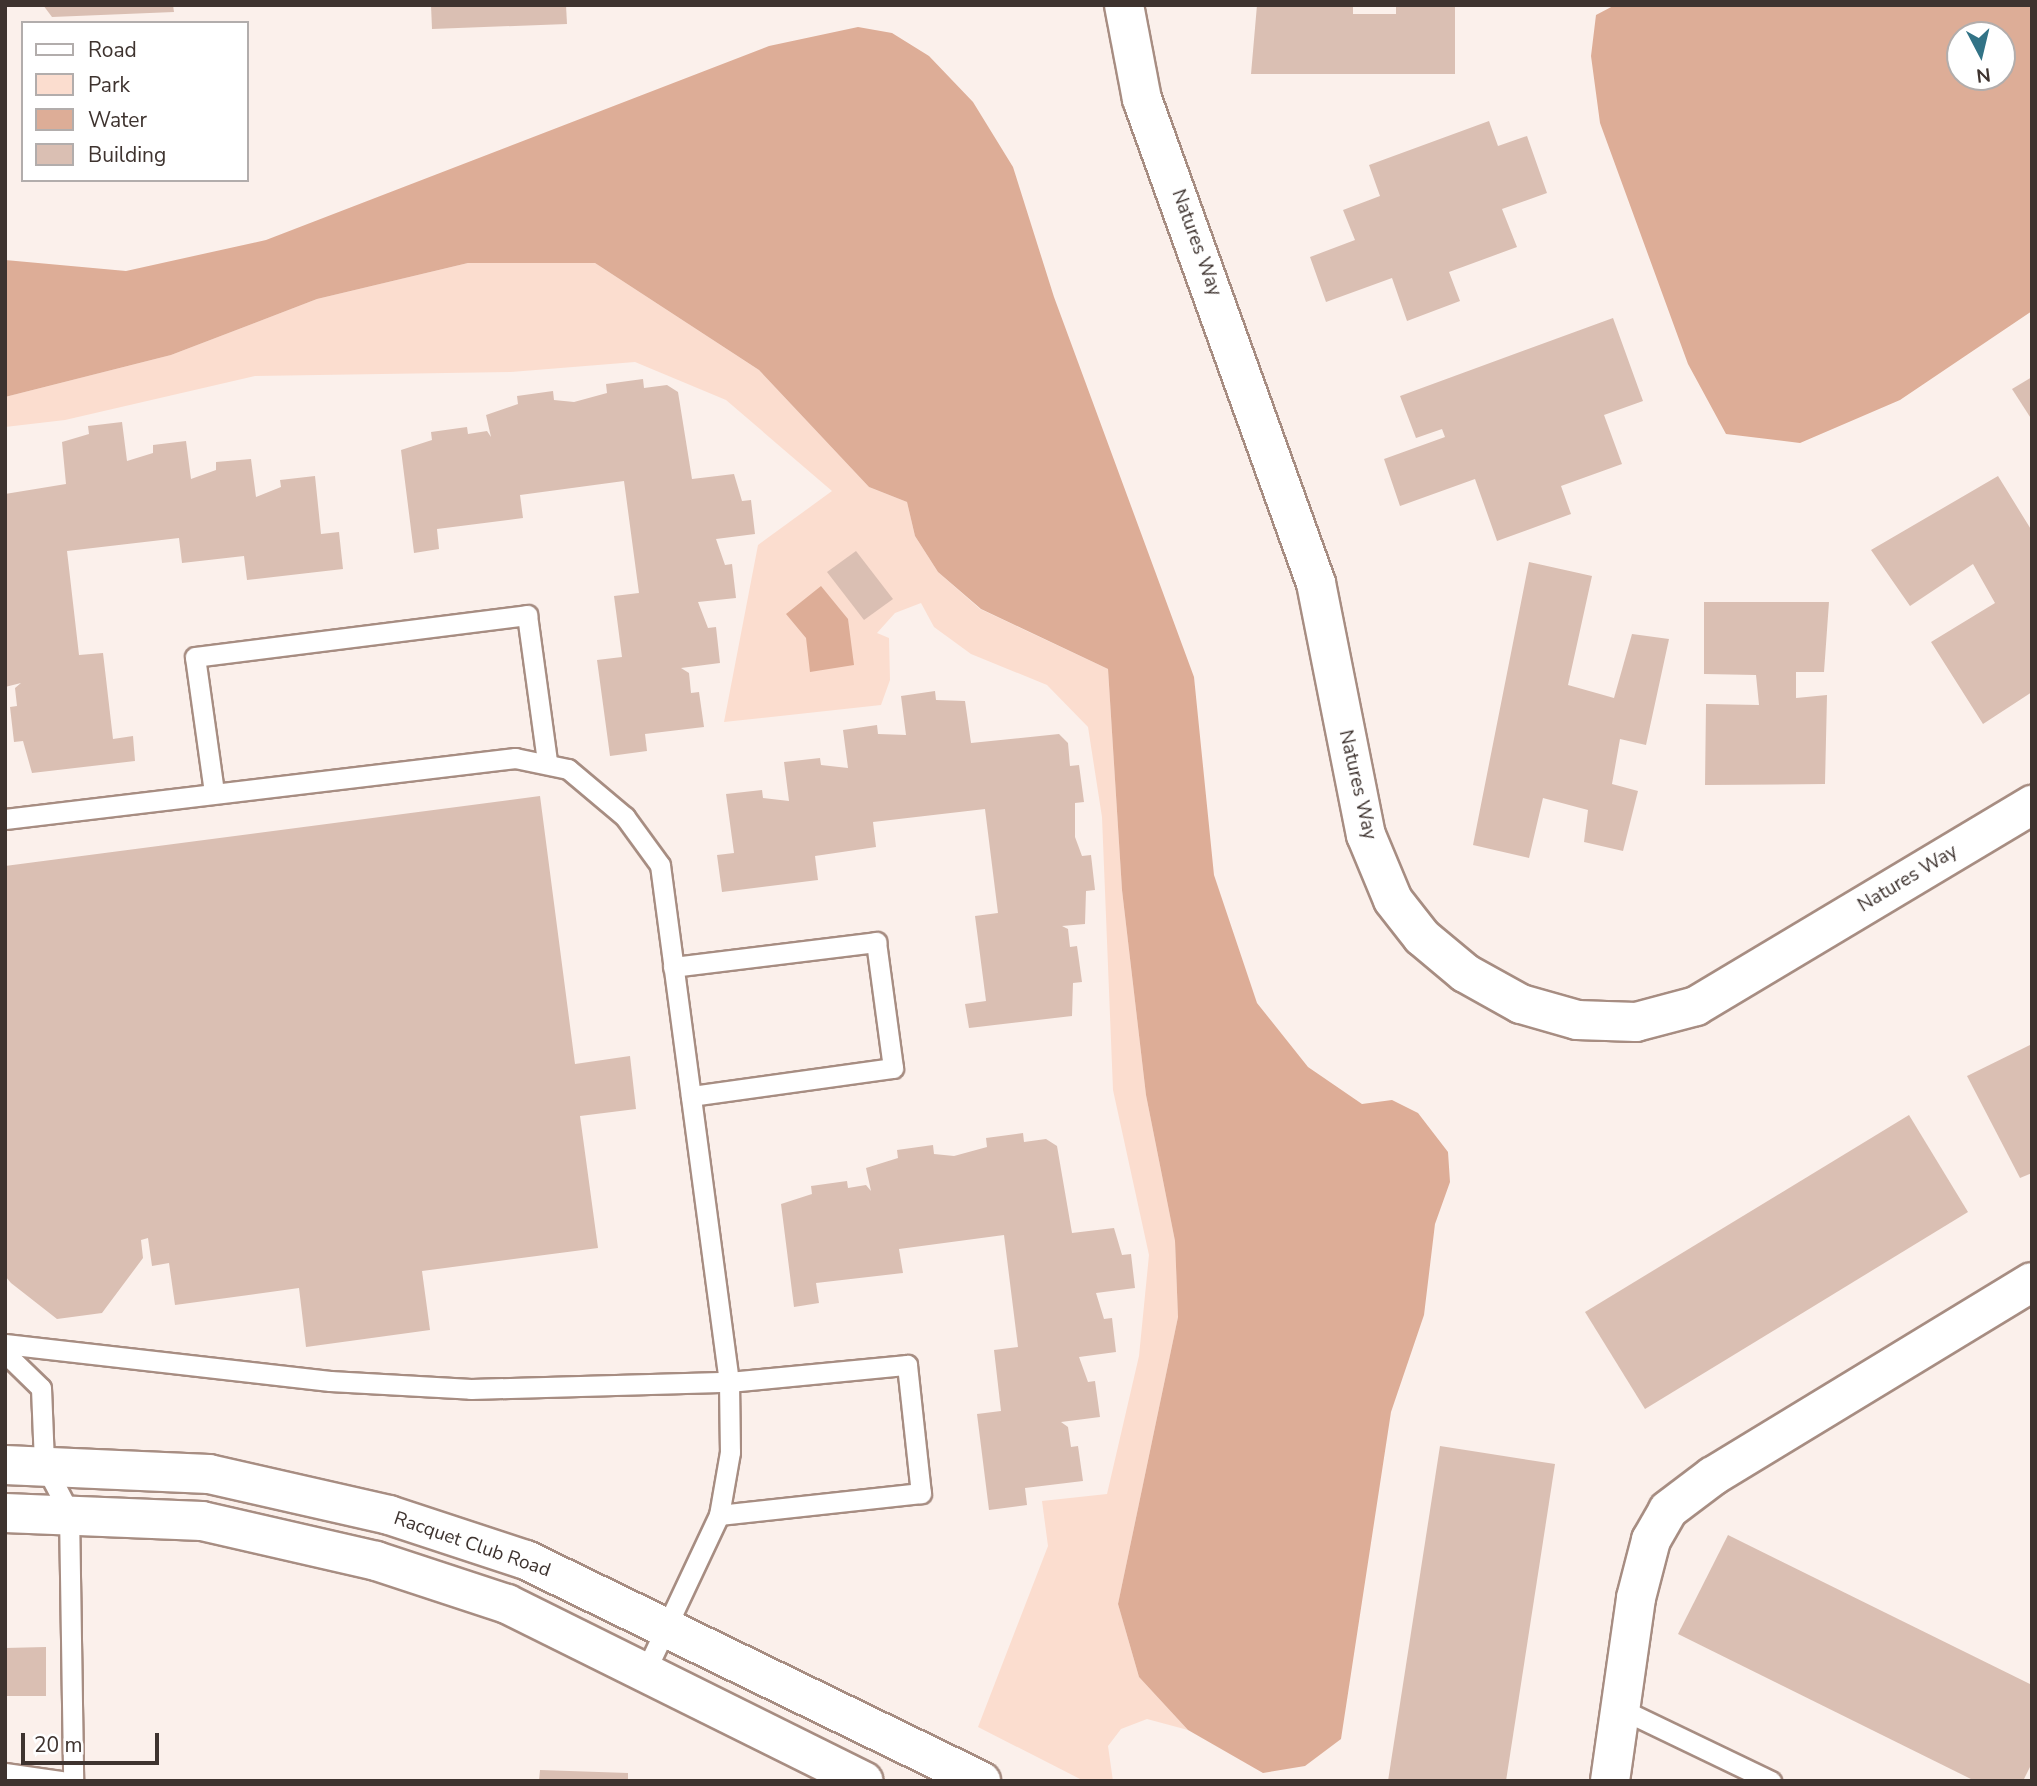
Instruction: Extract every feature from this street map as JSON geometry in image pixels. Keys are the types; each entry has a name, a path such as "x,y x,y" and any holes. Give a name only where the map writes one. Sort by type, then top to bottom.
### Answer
{"street":[{"name":"Natures Way","path":"1124,5 1142,99 1316,583 1366,835 1394,900 1422,937 1465,973 1521,1004 1577,1020 1636,1022 1696,1006 2032,805"},
{"path":"1610,1781 1643,1567 1668,1510 1713,1476 2032,1282"},
{"name":"Racquet Club Road","path":"5,1465 44,1464 209,1474 388,1515 526,1560 981,1781"},
{"path":"5,1513 69,1511 202,1521 376,1561 508,1604 646,1670 864,1781"}],"lane":[{"path":"214,792 195,657 527,615 547,761"},
{"path":"5,819 504,759 547,761 568,769 625,817 660,865 729,1382 730,1452 719,1515 646,1670"},
{"path":"673,967 876,942 893,1068 691,1096"},
{"path":"5,1344 330,1381 471,1389 729,1382 906,1365 921,1493 719,1515"},
{"path":"5,1353 41,1388 44,1464 69,1511 73,1781"},
{"path":"1619,1709 1771,1781"},
{"path":"5,1773 61,1781"}],"green space":[{"path":"468,263 595,263 759,370 869,487 907,502 915,536 938,572 980,609 1108,669 1122,890 1146,1095 1175,1241 1178,1317 1118,1604 1139,1677 1188,1730 1147,1719 1121,1729 1108,1746 1113,1781 1084,1781 978,1727 1048,1546 1042,1501 1107,1494 1139,1356 1149,1255 1113,1090 1102,817 1088,727 1047,685 971,654 934,627 921,603 895,613 877,633 889,638 890,680 881,705 724,722 758,545 832,491 726,400 635,362 511,372 255,376 65,420 5,427 5,397 171,355 317,299"}],"water":[{"path":"1615,5 2032,5 2032,311 1900,400 1800,443 1726,434 1688,364 1600,123 1591,56 1596,15"},
{"path":"858,27 892,33 929,56 973,102 1013,167 1054,297 1194,677 1214,875 1257,1003 1308,1067 1362,1104 1392,1100 1418,1113 1448,1152 1450,1182 1435,1224 1424,1315 1391,1412 1341,1739 1305,1766 1263,1773 1188,1730 1139,1677 1118,1604 1178,1317 1175,1241 1146,1095 1122,890 1108,669 981,609 938,572 915,536 907,502 869,487 759,370 595,263 468,263 317,299 171,355 5,397 5,260 126,271 266,240 769,46"},
{"path":"821,586 848,619 854,665 810,672 806,638 786,614"}],"building":[{"path":"43,5 173,5 174,12 52,17"},
{"path":"431,5 566,5 567,24 432,29"},
{"path":"1257,5 1353,5 1353,14 1396,14 1396,5 1455,5 1455,74 1251,74"},
{"path":"1489,121 1498,146 1527,136 1547,193 1502,209 1517,247 1449,272 1460,301 1407,321 1392,278 1326,302 1310,257 1355,240 1343,210 1380,196 1369,165"},
{"path":"1613,318 1643,401 1604,415 1622,464 1561,486 1571,514 1497,541 1475,479 1400,506 1384,459 1445,437 1442,429 1416,438 1400,396"},
{"path":"2032,377 2032,420 2012,389"},
{"path":"643,379 644,388 667,385 678,392 692,479 734,474 742,501 751,500 755,534 716,539 725,565 732,564 736,598 698,602 708,628 716,627 720,663 681,668 689,673 691,693 699,692 704,727 645,734 647,751 610,756 597,660 622,657 614,596 639,593 624,481 520,495 523,518 437,529 439,549 414,553 401,450 432,440 431,432 467,427 468,434 487,431 491,437 486,415 518,404 517,396 553,391 554,400 574,402 607,393 606,384"},
{"path":"122,422 127,461 153,453 153,445 186,441 191,479 216,470 216,462 251,459 256,497 281,487 280,480 315,476 321,534 339,532 343,569 247,580 244,556 182,563 179,538 67,551 79,655 103,653 113,739 133,736 135,761 32,773 23,741 14,742 10,707 17,706 15,688 21,683 5,687 5,494 66,484 62,442 89,434 88,426"},
{"path":"1998,476 2032,531 2032,692 1983,724 1931,642 1995,603 1973,564 1910,606 1871,550"},
{"path":"856,551 893,599 864,620 827,572"},
{"path":"1529,562 1592,576 1568,685 1614,698 1632,634 1669,639 1646,745 1620,739 1612,784 1638,791 1623,851 1584,842 1588,810 1543,798 1529,858 1473,845"},
{"path":"1704,602 1829,602 1824,672 1796,672 1796,698 1827,695 1825,784 1705,785 1706,704 1759,705 1756,675 1704,674"},
{"path":"935,691 936,700 965,701 971,743 1059,734 1068,743 1070,766 1079,765 1084,802 1075,803 1075,837 1082,856 1091,855 1095,890 1086,891 1085,924 1062,926 1068,929 1070,947 1077,946 1082,982 1073,983 1072,1016 969,1028 965,1004 986,1001 975,916 998,913 985,809 873,822 876,847 815,856 818,880 722,892 717,855 734,853 726,794 762,790 763,798 789,801 784,762 820,758 821,765 848,768 843,730 877,725 878,734 906,735 901,696"},
{"path":"540,796 575,1064 630,1056 636,1109 580,1116 598,1248 422,1271 430,1330 306,1347 299,1288 175,1305 169,1263 152,1266 148,1238 141,1240 143,1258 102,1313 57,1319 11,1283 5,1276 5,866"},
{"path":"2032,1044 2032,1173 2020,1178 1967,1076"},
{"path":"1909,1115 1968,1212 1645,1409 1585,1312"},
{"path":"1023,1133 1024,1142 1046,1139 1057,1146 1072,1233 1114,1228 1122,1255 1131,1254 1135,1288 1096,1293 1104,1319 1112,1318 1116,1352 1079,1357 1088,1382 1095,1381 1100,1417 1061,1422 1068,1427 1071,1447 1078,1446 1083,1481 1025,1488 1027,1505 989,1510 977,1414 1001,1411 994,1350 1018,1347 1004,1235 899,1249 903,1273 816,1283 819,1303 794,1307 781,1204 812,1194 811,1186 847,1181 848,1188 866,1185 871,1191 866,1168 898,1158 897,1150 933,1145 934,1154 954,1156 987,1147 986,1138"},
{"path":"1440,1446 1555,1464 1506,1781 1388,1781"},
{"path":"1728,1535 2032,1685 2032,1763 2023,1781 1975,1781 1678,1634"},
{"path":"46,1647 46,1696 5,1696 5,1648"},
{"path":"540,1770 628,1773 628,1781 539,1781"}]}
